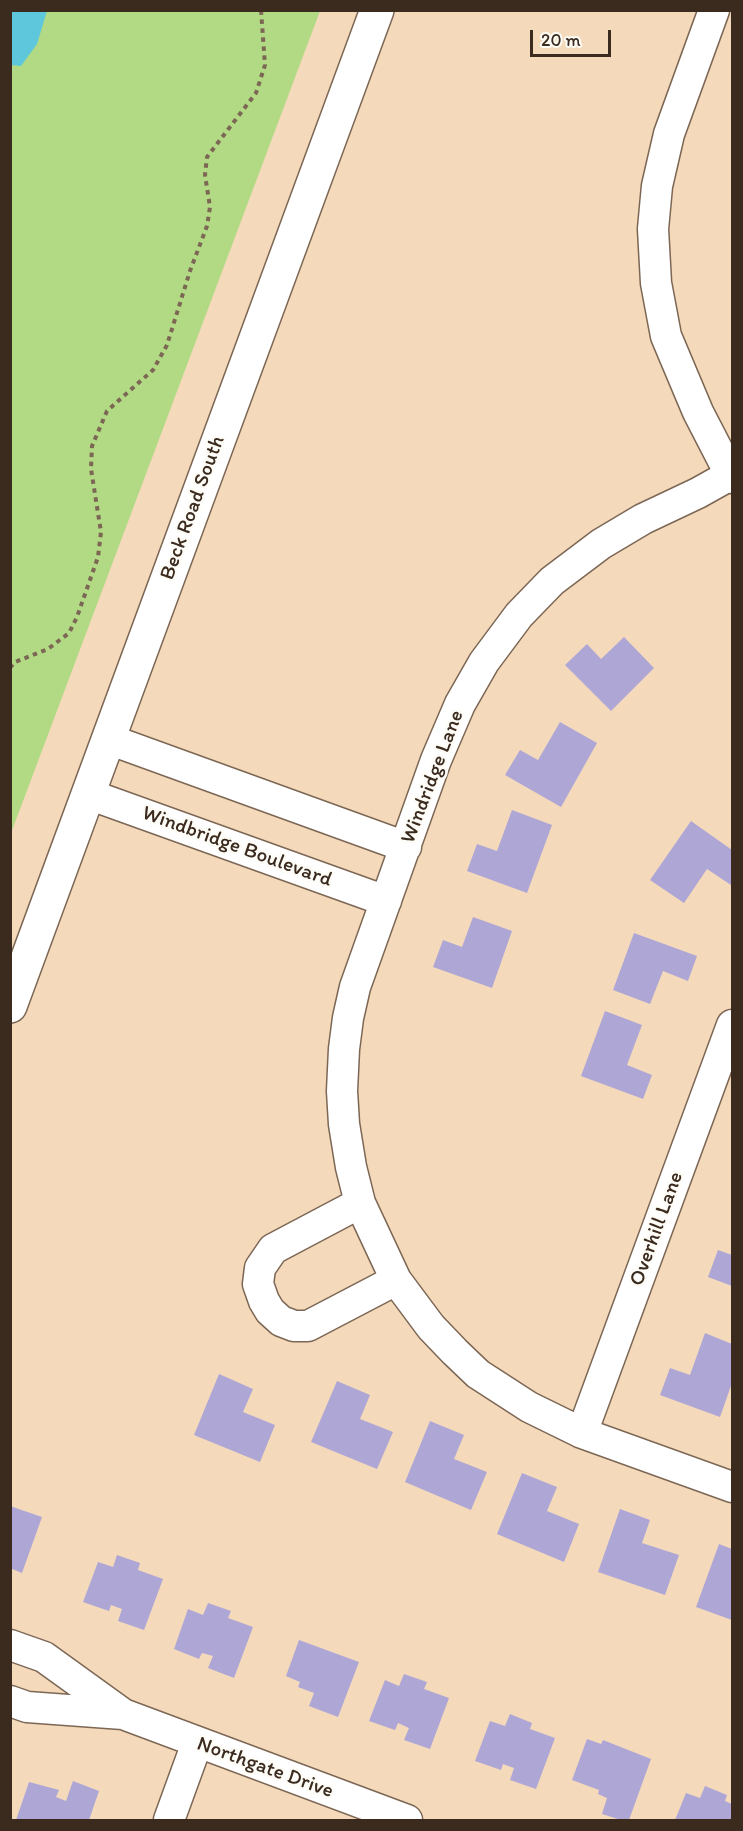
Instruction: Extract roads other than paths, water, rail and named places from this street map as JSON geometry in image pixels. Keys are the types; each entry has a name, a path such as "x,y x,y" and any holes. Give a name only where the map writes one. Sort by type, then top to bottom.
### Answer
{"main road":[{"name":"Beck Road South","path":"10,1006 377,10"}],"street":[{"path":"714,10 669,134 657,186 653,229 656,283 666,336 698,412 732,475"},
{"name":"Windridge Lane","path":"732,475 644,519 601,544 552,581 519,615 484,662 460,704 436,760 355,987 344,1049 342,1091 344,1124 360,1203 396,1280 431,1327 454,1352 478,1374 529,1407 582,1433 732,1487"},
{"path":"108,739 406,847"},
{"name":"Windbridge Boulevard","path":"88,794 386,901"},
{"name":"Overhill Lane","path":"582,1433 732,1025"},
{"path":"360,1203 273,1249 260,1268 258,1284 264,1301 270,1311 281,1321 294,1326 308,1326 396,1280"},
{"name":"Northgate Drive","path":"10,1645 44,1657 123,1714 407,1821"},
{"name":"Northgate Drive","path":"10,1701 27,1707 123,1714"},
{"path":"170,1821 197,1743"}],"water":[{"path":"10,11 47,11 37,44 21,66 11,65"}]}
